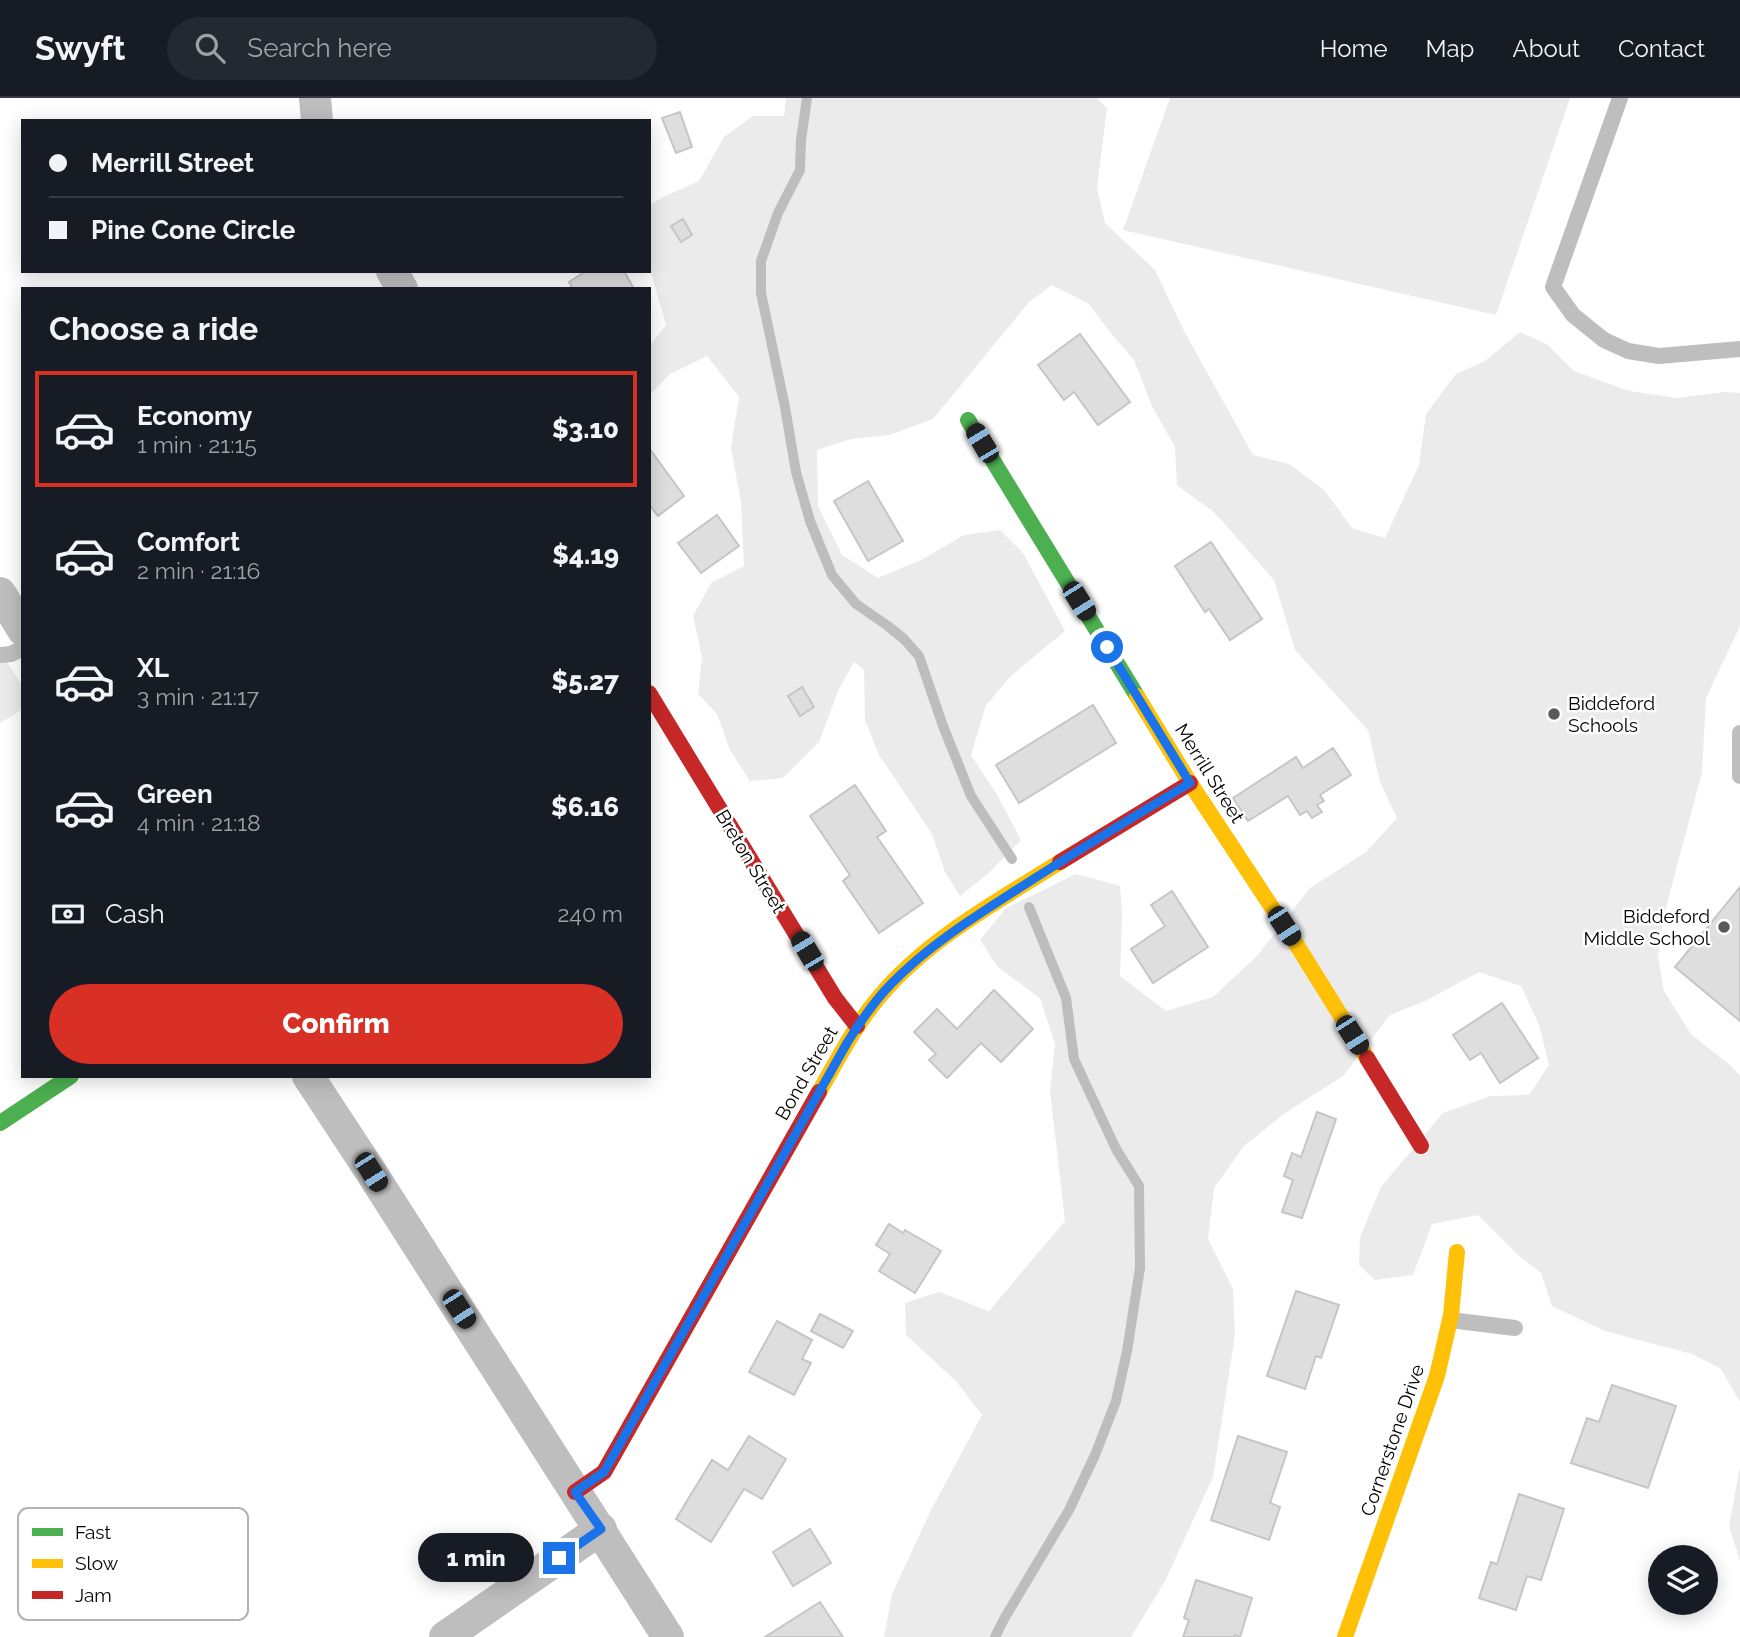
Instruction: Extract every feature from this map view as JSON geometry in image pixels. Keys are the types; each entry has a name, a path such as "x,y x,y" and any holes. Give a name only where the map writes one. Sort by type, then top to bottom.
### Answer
{"street":[{"path":"315,98 317,119"},
{"name":"Merrill Street","path":"968,420 1190,783 1297,947 1421,1146"},
{"path":"0,593 21,627"},
{"name":"Breton Street","path":"651,697 835,998 858,1026"},
{"name":"Bond Street","path":"575,1492 604,1472 858,1026 890,985 915,961 959,927 1190,783"},
{"path":"0,1123 68,1078"},
{"path":"309,1078 668,1637"},
{"name":"Cornerstone Drive","path":"1345,1637 1437,1376 1447,1341 1457,1252"},
{"path":"445,1637 601,1529"}],"lane":[{"path":"1620,98 1553,287 1573,315 1604,340 1628,351 1659,356 1740,349"},
{"path":"0,655 21,649"},
{"path":"1740,733 1740,776"},
{"path":"1450,1320 1515,1328"}],"shaded area":[{"path":"786,98 1097,98 1107,108 1097,187 1105,223 1155,270 1184,331 1253,455 1289,464 1324,490 1352,528 1385,538 1419,465 1426,414 1456,374 1485,361 1520,332 1548,345 1574,371 1629,391 1677,398 1725,392 1740,393 1740,626 1706,698 1702,772 1663,919 1658,958 1664,991 1691,1034 1740,1076 1740,1402 1721,1369 1692,1354 1605,1331 1552,1306 1541,1273 1518,1255 1478,1215 1432,1224 1413,1275 1375,1280 1359,1265 1360,1237 1381,1187 1443,1113 1491,1096 1529,1095 1549,1065 1539,1025 1521,986 1479,972 1425,1001 1390,1015 1343,1076 1285,1113 1243,1147 1214,1188 1208,1239 1233,1289 1235,1335 1213,1477 1165,1581 1131,1637 884,1637 892,1594 931,1510 982,1415 956,1381 906,1335 905,1303 939,1292 989,1311 1065,1221 1050,1091 1055,1044 1040,998 998,967 980,940 1006,908 1076,874 1120,886 1120,976 1166,1011 1213,997 1257,956 1310,888 1366,852 1397,818 1380,782 1368,730 1295,650 1274,580 1215,513 1177,485 1175,447 1152,406 1134,360 1089,304 1052,285 1029,302 933,419 890,435 851,439 817,450 818,506 842,555 878,578 921,560 964,535 1000,530 1023,553 1065,631 1011,676 986,705 971,755 996,793 1021,840 989,873 960,896 945,872 932,834 879,755 865,720 864,670 854,662 838,691 819,742 783,778 750,781 730,750 717,714 698,694 702,657 693,616 711,583 744,566 741,502 731,448 739,397 707,356 670,374 651,394 651,344 666,325 651,273 651,205 699,181 724,137 753,116 784,116"},
{"path":"1170,98 1570,98 1496,315 1123,230"},
{"path":"0,651 21,684 21,710 0,723"},
{"path":"1740,1467 1740,1561 1729,1526"}],"building":[{"path":"680,112 692,147 676,153 662,118"},
{"path":"683,219 692,235 681,242 671,226"},
{"path":"583,273 625,273 633,287 572,287 569,282"},
{"path":"1080,334 1130,402 1098,425 1074,392 1064,400 1038,365"},
{"path":"651,451 684,496 658,516 651,507"},
{"path":"868,481 903,541 868,561 834,501"},
{"path":"717,515 739,546 701,573 678,543"},
{"path":"1211,542 1262,619 1230,640 1209,609 1205,612 1175,566"},
{"path":"802,687 814,707 800,716 788,696"},
{"path":"1093,705 1116,743 1019,803 996,765"},
{"path":"1333,748 1351,775 1320,795 1324,801 1317,805 1322,812 1312,818 1307,811 1300,815 1288,796 1248,821 1233,798 1296,757 1303,768"},
{"path":"855,785 886,831 877,837 923,903 879,933 843,881 850,875 810,816"},
{"name":"Biddeford Middle School","path":"1740,887 1740,1021 1675,967"},
{"path":"1172,891 1208,947 1153,983 1131,949 1165,926 1151,905"},
{"path":"994,990 1033,1029 1001,1062 981,1043 947,1078 929,1060 936,1054 914,1032 937,1009 957,1029"},
{"path":"1502,1003 1538,1058 1500,1083 1481,1053 1470,1060 1453,1035"},
{"path":"1317,1112 1336,1119 1302,1218 1282,1212 1293,1180 1284,1176 1292,1153 1301,1157"},
{"path":"889,1224 941,1251 915,1293 879,1271 890,1254 876,1245"},
{"path":"1296,1291 1339,1305 1321,1358 1316,1356 1305,1389 1267,1376"},
{"path":"820,1314 853,1331 843,1348 811,1331"},
{"path":"777,1321 812,1340 802,1359 811,1363 794,1395 749,1372"},
{"path":"1612,1385 1676,1406 1648,1488 1571,1463 1587,1418 1599,1422"},
{"path":"749,1436 786,1459 762,1499 744,1489 711,1542 676,1519 712,1460 728,1470"},
{"path":"1238,1436 1287,1452 1270,1503 1280,1507 1269,1540 1211,1520"},
{"path":"1519,1494 1564,1509 1541,1580 1527,1576 1516,1610 1479,1598 1491,1562 1497,1564"},
{"path":"810,1529 831,1563 793,1586 773,1552"},
{"path":"1196,1580 1252,1598 1240,1637 1183,1637 1189,1620 1184,1618"},
{"path":"820,1602 843,1637 765,1637"}],"waterway":[{"path":"807,98 800,170 778,213 761,261 761,293 796,472 810,521 832,575 856,604 904,639 919,656 971,796 1012,859"},
{"path":"995,1637 1069,1510 1095,1455 1116,1401 1140,1268 1139,1186 1116,1149 1074,1059 1066,998 1029,907"}],"traffic: fast":[{"path":"968,420 1137,696"},
{"path":"0,1123 68,1078"}],"traffic: slow":[{"path":"1137,696 1367,1058"},
{"path":"819,1092 847,1042 880,996 899,975 965,922 1060,862"},
{"path":"1345,1637 1437,1376 1451,1315 1457,1252"}],"traffic: jam":[{"path":"651,696 835,998 857,1026"},
{"path":"1060,862 1190,783"},
{"path":"1367,1058 1421,1146"},
{"path":"575,1492 604,1472 819,1092"}],"place":[{"name":"Biddeford Schools","path":"1554,714"},
{"name":"Biddeford Middle School","path":"1724,927"}],"route":[{"path":"559,1558 601,1529 575,1492 604,1472 847,1043 890,985 915,961 959,927 1190,783 1107,647"}]}
